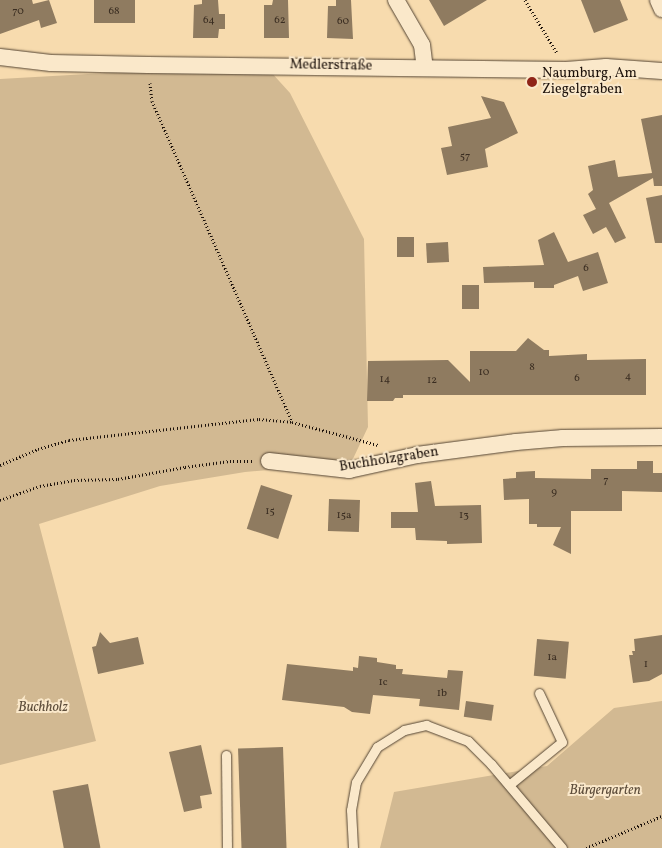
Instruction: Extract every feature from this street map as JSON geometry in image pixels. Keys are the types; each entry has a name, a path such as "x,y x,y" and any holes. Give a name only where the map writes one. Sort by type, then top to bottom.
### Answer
{"street":[{"path":"396,0 422,46 425,68"},
{"path":"658,0 662,9"},
{"name":"Medlerstraße","path":"1,56 51,63 566,70 606,67 662,71"},
{"name":"Buchholzgraben","path":"269,461 349,470 417,455 516,442 563,438 662,437"}],"lane":[{"path":"509,785 562,742 539,693"},
{"path":"353,848 351,810 356,782 377,747 404,730 426,725 468,741 509,785 562,848"},
{"path":"226,755 227,848"}],"path":[{"path":"525,0 566,70"},
{"path":"148,65 152,101 292,422"},
{"path":"0,465 38,449 69,440 259,419 292,422 379,445"},
{"path":"0,500 40,486 74,480 118,479 230,461 269,461"},
{"path":"586,848 662,816"}],"green space":[{"name":"Buchholz","path":"270,71 290,93 364,239 368,427 351,463 245,472 160,486 39,524 96,741 0,765 0,79 123,72"},
{"name":"Bürgergarten","path":"662,701 662,848 380,848 394,792 547,766 614,708"}],"building":[{"path":"0,0 32,0 33,4 49,0 57,23 41,28 39,20 0,34"},
{"path":"94,0 135,0 135,23 94,23"},
{"path":"202,0 218,0 219,14 225,14 225,29 219,29 218,38 193,38 194,5 202,4"},
{"path":"273,0 288,0 289,38 264,38 264,5 272,5"},
{"path":"336,0 351,0 353,39 327,38 328,6 336,6"},
{"path":"429,0 487,0 444,26"},
{"path":"581,0 620,0 628,20 594,33"},
{"path":"481,96 504,102 518,133 485,149 488,167 447,175 441,148 452,146 448,127 491,118"},
{"path":"662,115 662,186 654,186 653,178 609,203 626,238 615,243 606,227 593,234 583,215 596,209 588,194 593,190 588,166 615,160 618,177 652,173 641,119"},
{"path":"662,195 662,243 655,243 646,198"},
{"path":"554,232 568,262 598,252 608,283 583,291 578,276 554,285 554,288 534,288 534,282 484,283 483,267 544,265 538,240"},
{"path":"397,237 414,237 414,257 397,257"},
{"path":"448,242 449,262 427,263 426,243"},
{"path":"462,285 479,285 479,309 462,309"},
{"path":"528,338 544,350 549,350 549,356 587,354 587,360 646,359 646,395 403,395 403,398 395,398 393,401 367,401 368,361 448,360 470,382 470,351 516,351"},
{"path":"637,461 653,461 653,473 662,473 662,492 622,491 622,511 571,511 571,554 553,545 561,527 537,527 537,524 529,524 529,499 504,500 503,479 516,478 516,472 535,471 535,478 591,479 591,469 637,469"},
{"path":"431,481 435,506 481,505 482,543 447,544 447,541 416,540 415,528 391,528 391,512 418,512 415,483"},
{"path":"261,485 292,495 278,539 247,529"},
{"path":"329,499 360,500 359,532 328,531"},
{"path":"100,632 110,643 138,637 144,664 98,674 92,647 96,646"},
{"path":"662,635 662,674 649,681 633,683 629,655 633,655 632,651 635,651 634,639"},
{"path":"537,639 569,642 566,679 534,676"},
{"path":"359,656 377,658 377,662 396,665 396,669 403,669 402,674 447,678 448,670 463,671 459,710 419,706 420,699 373,695 370,714 352,712 344,707 282,700 287,664 353,671 353,667 358,668"},
{"path":"466,701 494,705 492,721 464,717"},
{"path":"201,745 212,794 200,796 202,808 184,812 169,752"},
{"path":"283,747 287,848 241,848 238,749"},
{"path":"88,784 100,848 64,848 53,791"}],"place":[{"name":"Naumburg, Am Ziegelgraben","path":"532,82"}]}
